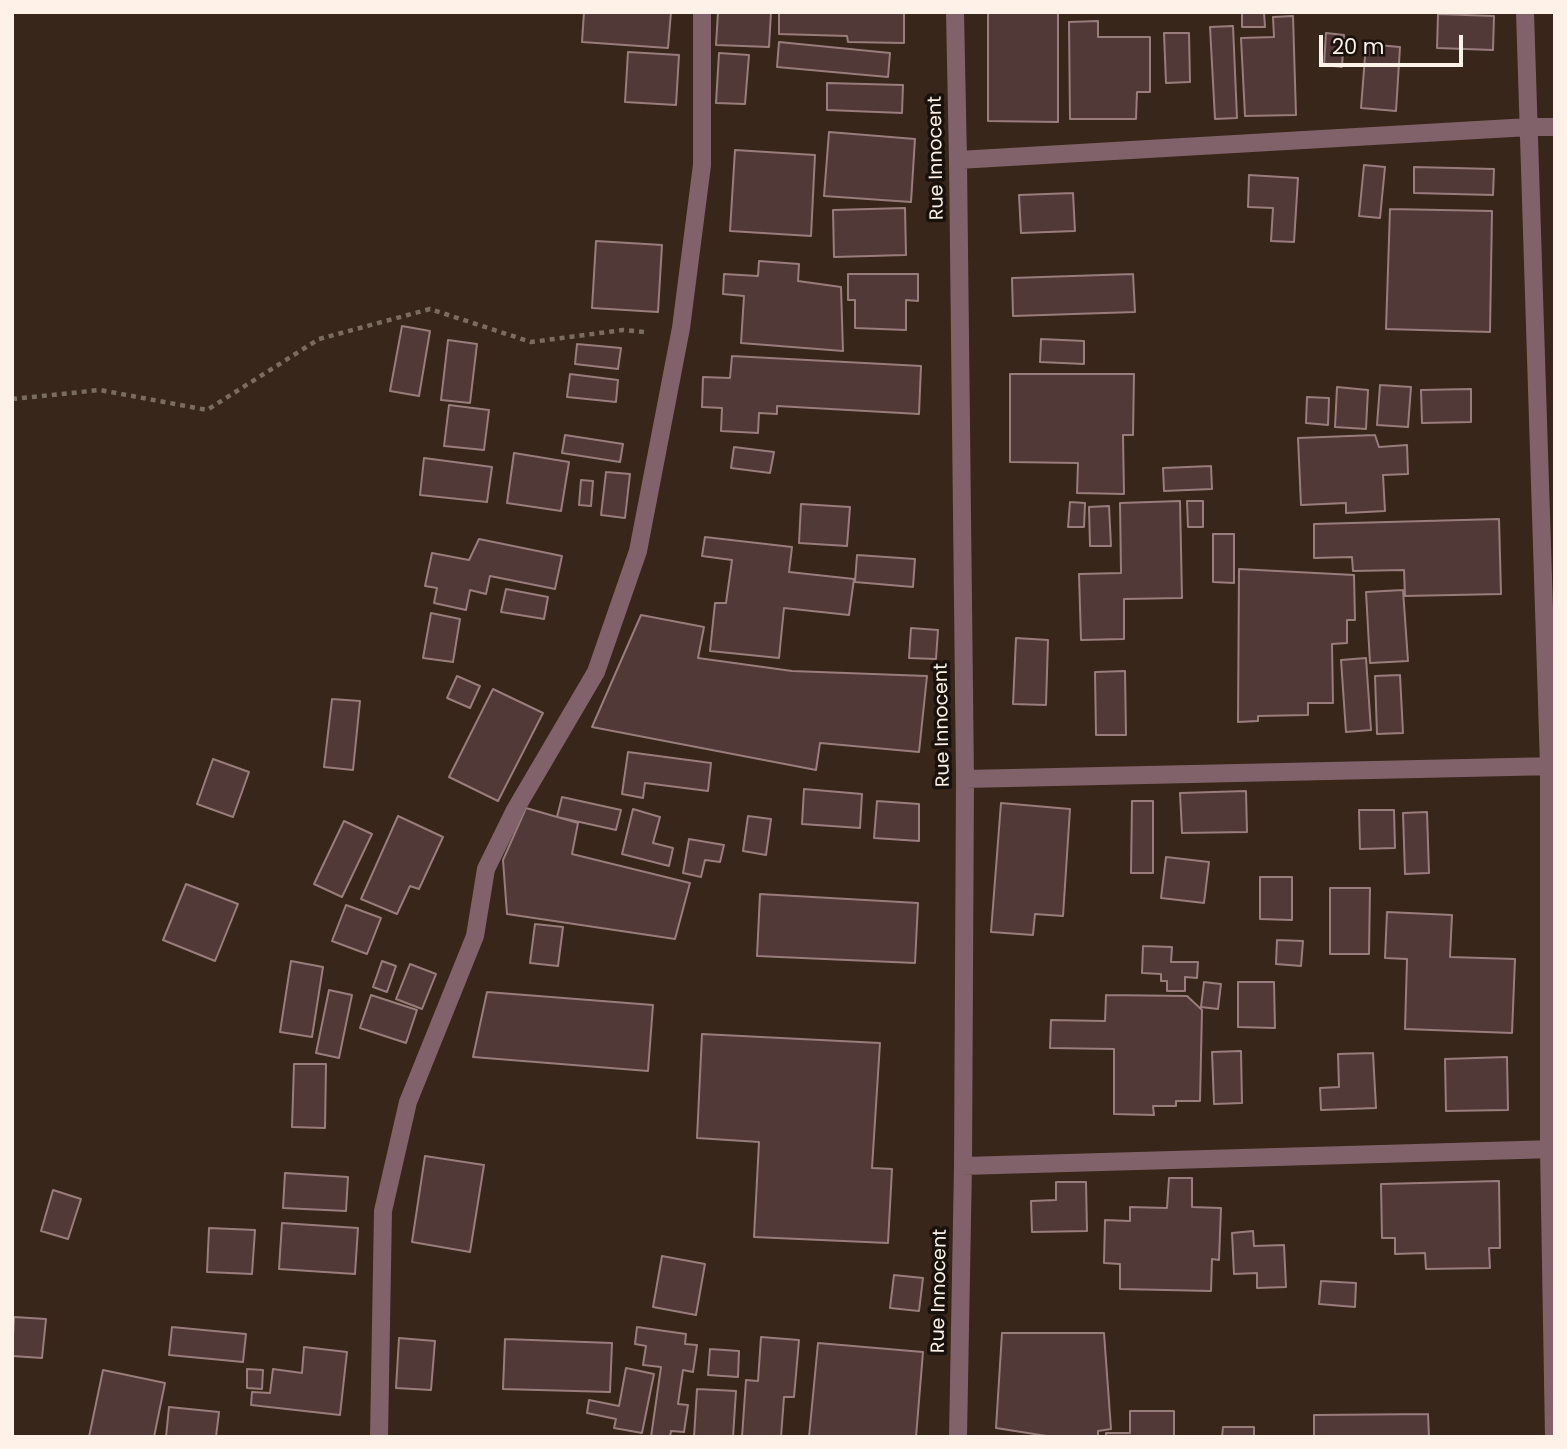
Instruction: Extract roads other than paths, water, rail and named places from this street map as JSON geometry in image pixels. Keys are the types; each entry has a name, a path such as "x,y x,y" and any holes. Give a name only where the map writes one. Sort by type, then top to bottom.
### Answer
{"street":[{"path":"379,1437 383,1211 408,1102 475,936 486,869 515,810 596,672 638,551 681,328 702,165 702,12"},
{"name":"Rue Innocent","path":"955,12 965,779 963,1166 958,1437"},
{"path":"1525,12 1552,766 1555,1437"},
{"path":"958,160 1555,127"},
{"path":"965,779 1552,766"},
{"path":"963,1166 1552,1149"}]}
